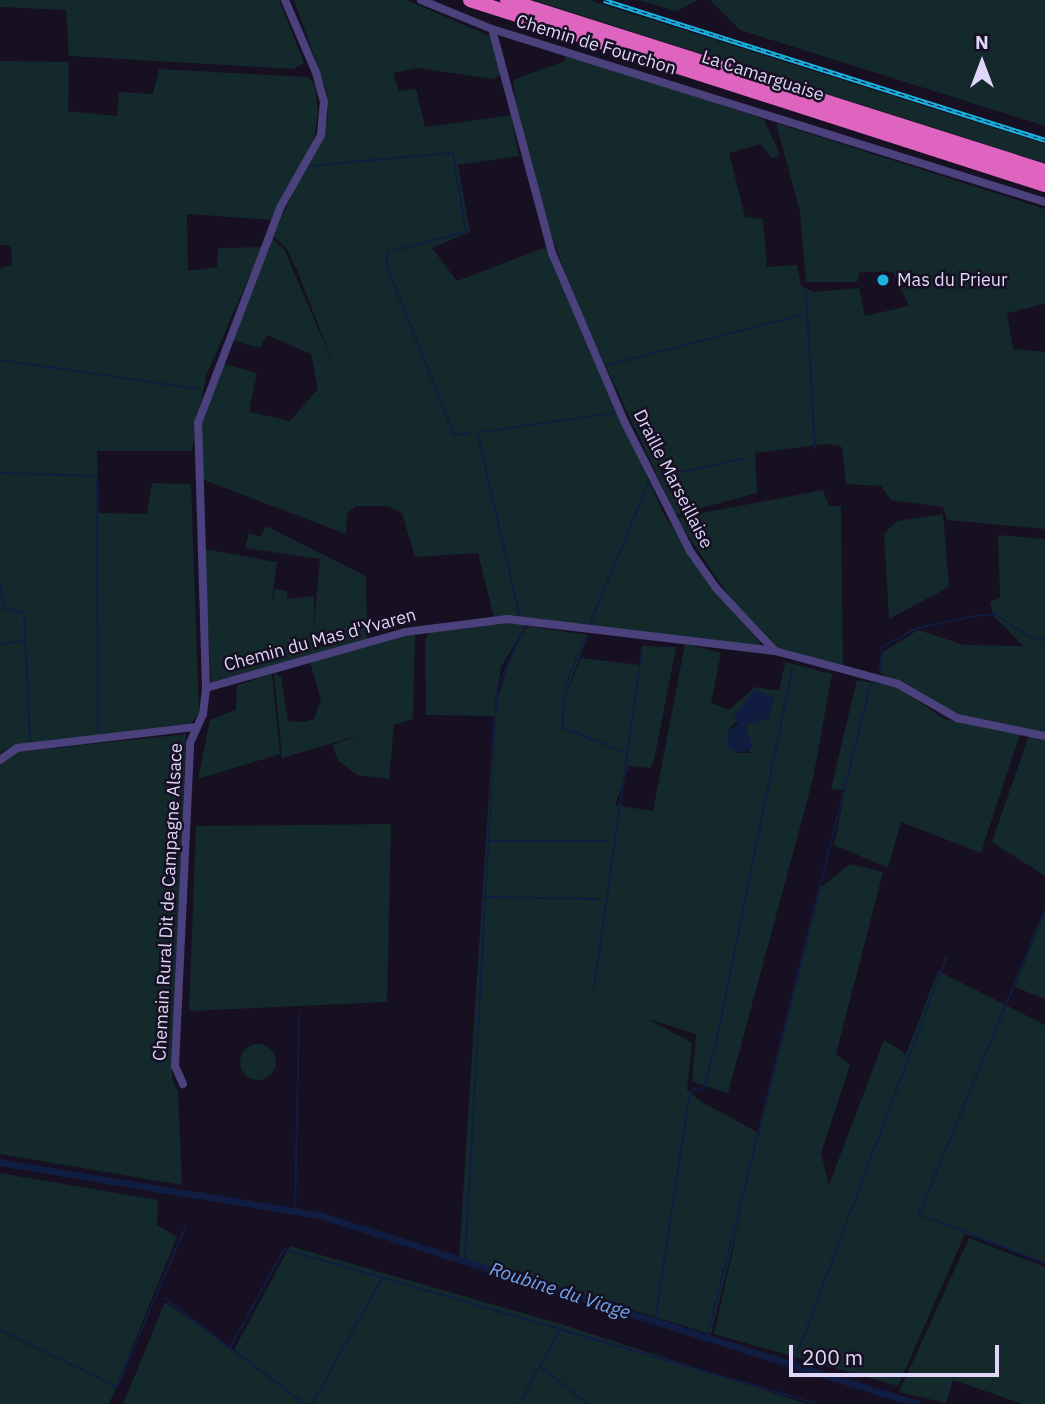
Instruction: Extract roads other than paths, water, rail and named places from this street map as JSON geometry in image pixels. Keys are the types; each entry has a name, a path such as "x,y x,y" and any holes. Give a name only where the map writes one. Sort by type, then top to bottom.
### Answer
{"highway":[{"name":"La Camarguaise","path":"470,0 1045,185"},
{"name":"La Camarguaise","path":"507,0 1045,172"}],"street":[{"name":"Chemain Rural Dit de Campagne Alsace","path":"183,1084 175,1066 190,743 197,727 206,688 198,423 281,206 321,135 324,102 317,75 285,0"},
{"name":"Chemin de Fourchon","path":"421,0 492,29 1045,202"},
{"name":"Draille Marseillaise","path":"492,29 510,76 529,182 544,229 625,423 690,551 758,640 775,651 898,684 957,718 1045,736"},
{"name":"Chemin du Mas d'Yvaren","path":"206,688 405,632 507,618 775,651"},
{"path":"0,760 17,748 197,727"}],"water":[{"path":"755,689 774,699 769,718 745,726 754,749 737,753 728,746 728,731 738,724 734,716"}],"waterway":[{"path":"309,166 453,153 466,232 388,252 386,264 454,435 472,433"},
{"path":"806,292 815,449"},
{"path":"608,365 805,314"},
{"path":"0,360 198,389"},
{"path":"482,432 613,413"},
{"path":"477,431 520,617"},
{"path":"659,477 745,458"},
{"path":"0,473 97,476 98,732"},
{"path":"589,626 649,482"},
{"path":"0,586 4,608 24,613 30,741"},
{"path":"880,671 882,647 915,629 969,617 995,614 1030,637 1045,640"},
{"path":"465,1261 497,689 525,626"},
{"path":"585,638 566,684 562,727 625,753"},
{"path":"0,644 26,641"},
{"path":"594,988 642,651"},
{"path":"655,1322 689,1098 693,1089 703,1090 715,1048 792,668"},
{"path":"707,1338 871,682"},
{"path":"489,841 609,841"},
{"path":"484,897 601,899"},
{"path":"1045,910 919,1214 1045,1263"},
{"path":"793,1365 947,956"},
{"path":"295,1211 299,1013"},
{"name":"Roubine du Viage","path":"0,1162 196,1195"},
{"name":"Roubine du Viage","path":"199,1195 319,1215 917,1404"},
{"path":"0,1330 117,1387 186,1225"},
{"path":"231,1346 284,1249 817,1404"},
{"path":"312,1404 382,1278"},
{"path":"164,1298 304,1404"},
{"path":"519,1404 561,1328"},
{"path":"541,1367 588,1404"}],"railway":[{"path":"604,0 1045,140"}],"place":[{"name":"Mas du Prieur","path":"883,280"}]}
